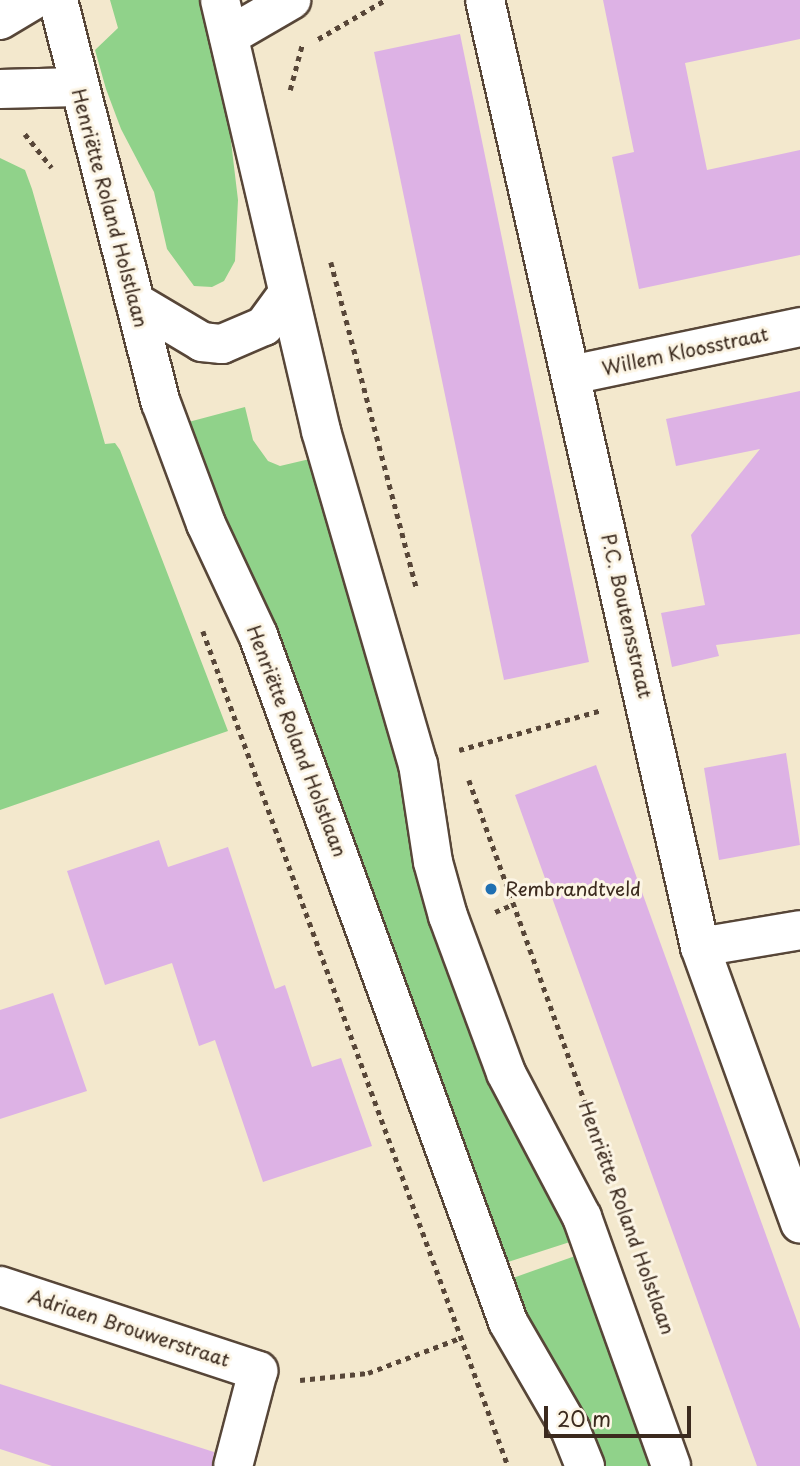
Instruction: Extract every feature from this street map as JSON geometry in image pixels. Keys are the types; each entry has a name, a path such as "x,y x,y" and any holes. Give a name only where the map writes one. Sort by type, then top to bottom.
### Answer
{"main road":[{"path":"0,20 33,0"},
{"name":"Henriëtte Roland Holstlaan","path":"58,0 78,87 174,440 206,524 263,647 508,1322 570,1429 585,1466"},
{"name":"P.C. Boutensstraat","path":"485,0 646,698 700,947 800,1223"},
{"path":"296,18 225,18 321,431 418,764 433,862 448,916 506,1073 582,1217 671,1466"},
{"path":"5,88 78,87"},
{"path":"135,302 202,342 222,344 264,326 288,293"},
{"name":"Willem Kloosstraat","path":"571,374 800,327"},
{"path":"700,947 800,930"},
{"name":"Adriaen Brouwerstraat","path":"0,1286 258,1371"},
{"path":"233,1466 258,1371"}],"path":[{"path":"302,48 385,0"},
{"path":"292,97 289,87 302,48 296,18"},
{"path":"5,88 19,129 57,175"},
{"path":"329,255 421,603"},
{"path":"321,431 372,417"},
{"path":"201,627 508,1466"},
{"path":"458,750 646,698"},
{"path":"455,737 463,763"},
{"name":"Henriëtte Roland Holstlaan","path":"468,776 610,1172"},
{"path":"489,915 514,904"},
{"path":"258,1371 287,1379 336,1379 368,1373 460,1338"}],"green space":[{"path":"110,0 199,0 230,133 238,200 235,261 224,281 212,287 194,286 167,249 154,192 121,129 106,89 95,50 118,28"},
{"path":"0,158 25,170 105,444 115,443 120,450 228,731 0,810"},
{"path":"245,407 253,440 268,461 280,466 314,458 573,1241 502,1264 218,511 181,424"},
{"path":"578,1255 655,1466 599,1466 507,1280"}],"building":[{"path":"603,0 800,0 800,39 685,63 707,170 800,150 800,255 639,289 612,157 634,152"},
{"path":"460,34 589,662 504,680 374,52"},
{"path":"800,391 800,634 716,645 719,656 672,667 661,613 705,605 691,535 760,449 676,466 666,419"},
{"path":"786,753 800,845 719,860 704,768"},
{"path":"596,765 800,1329 800,1466 757,1466 515,795"},
{"path":"159,840 168,867 228,847 275,989 285,985 312,1067 341,1058 372,1146 263,1182 215,1040 199,1046 172,963 105,985 67,871"},
{"path":"53,993 87,1091 0,1119 0,1010"},
{"path":"0,1384 214,1452 212,1466 52,1466 0,1449"}],"place":[{"name":"Rembrandtveld","path":"491,889"}]}
